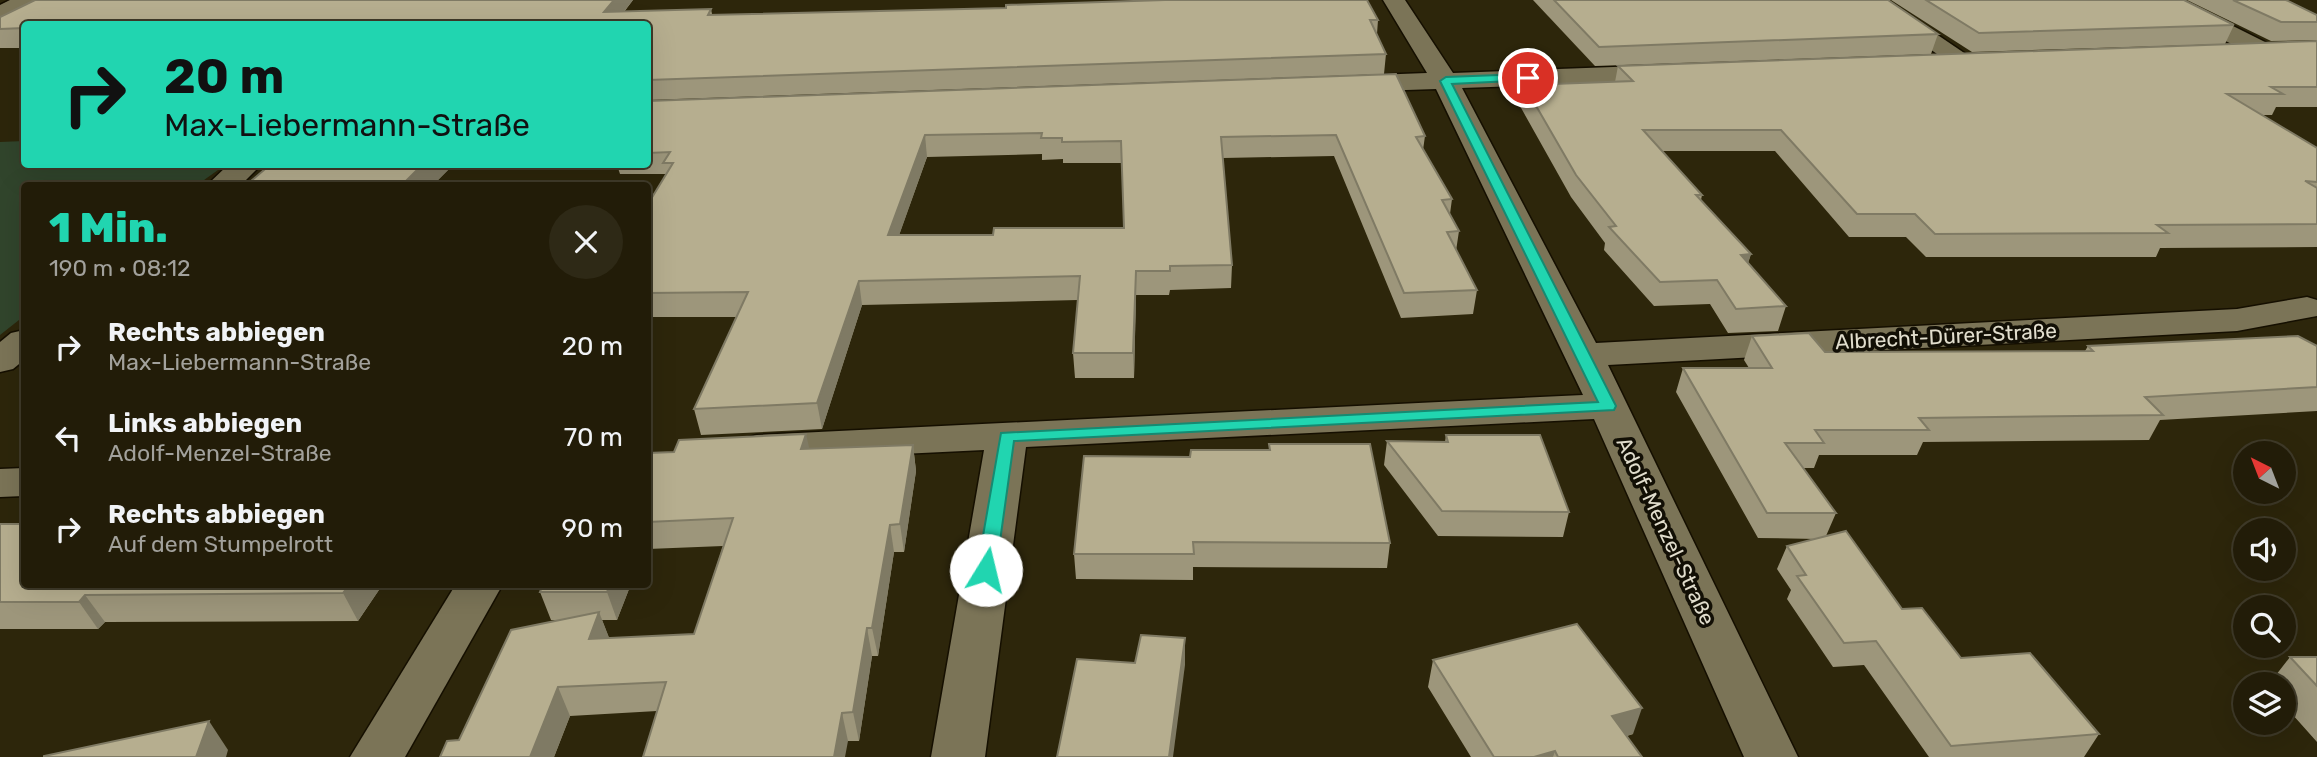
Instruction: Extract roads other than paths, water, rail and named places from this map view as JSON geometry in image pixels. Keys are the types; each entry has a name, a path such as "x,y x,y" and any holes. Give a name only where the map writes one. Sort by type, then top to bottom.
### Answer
{"street":[{"path":"0,14 28,0"},
{"name":"Adolf-Menzel-Straße","path":"1394,0 1446,81 1584,355 1771,757"},
{"path":"1871,0 1966,63"},
{"path":"2162,0 2279,51 2211,54"},
{"path":"1925,64 1993,62"},
{"path":"1322,85 1692,72"},
{"path":"226,182 243,168"},
{"name":"Albrecht-Dürer-Straße","path":"1584,355 2237,320 2307,308"},
{"path":"0,361 21,344"},
{"path":"717,450 1608,406"},
{"path":"958,757 1007,436"},
{"path":"0,483 21,482"},
{"path":"377,757 478,588"}]}
